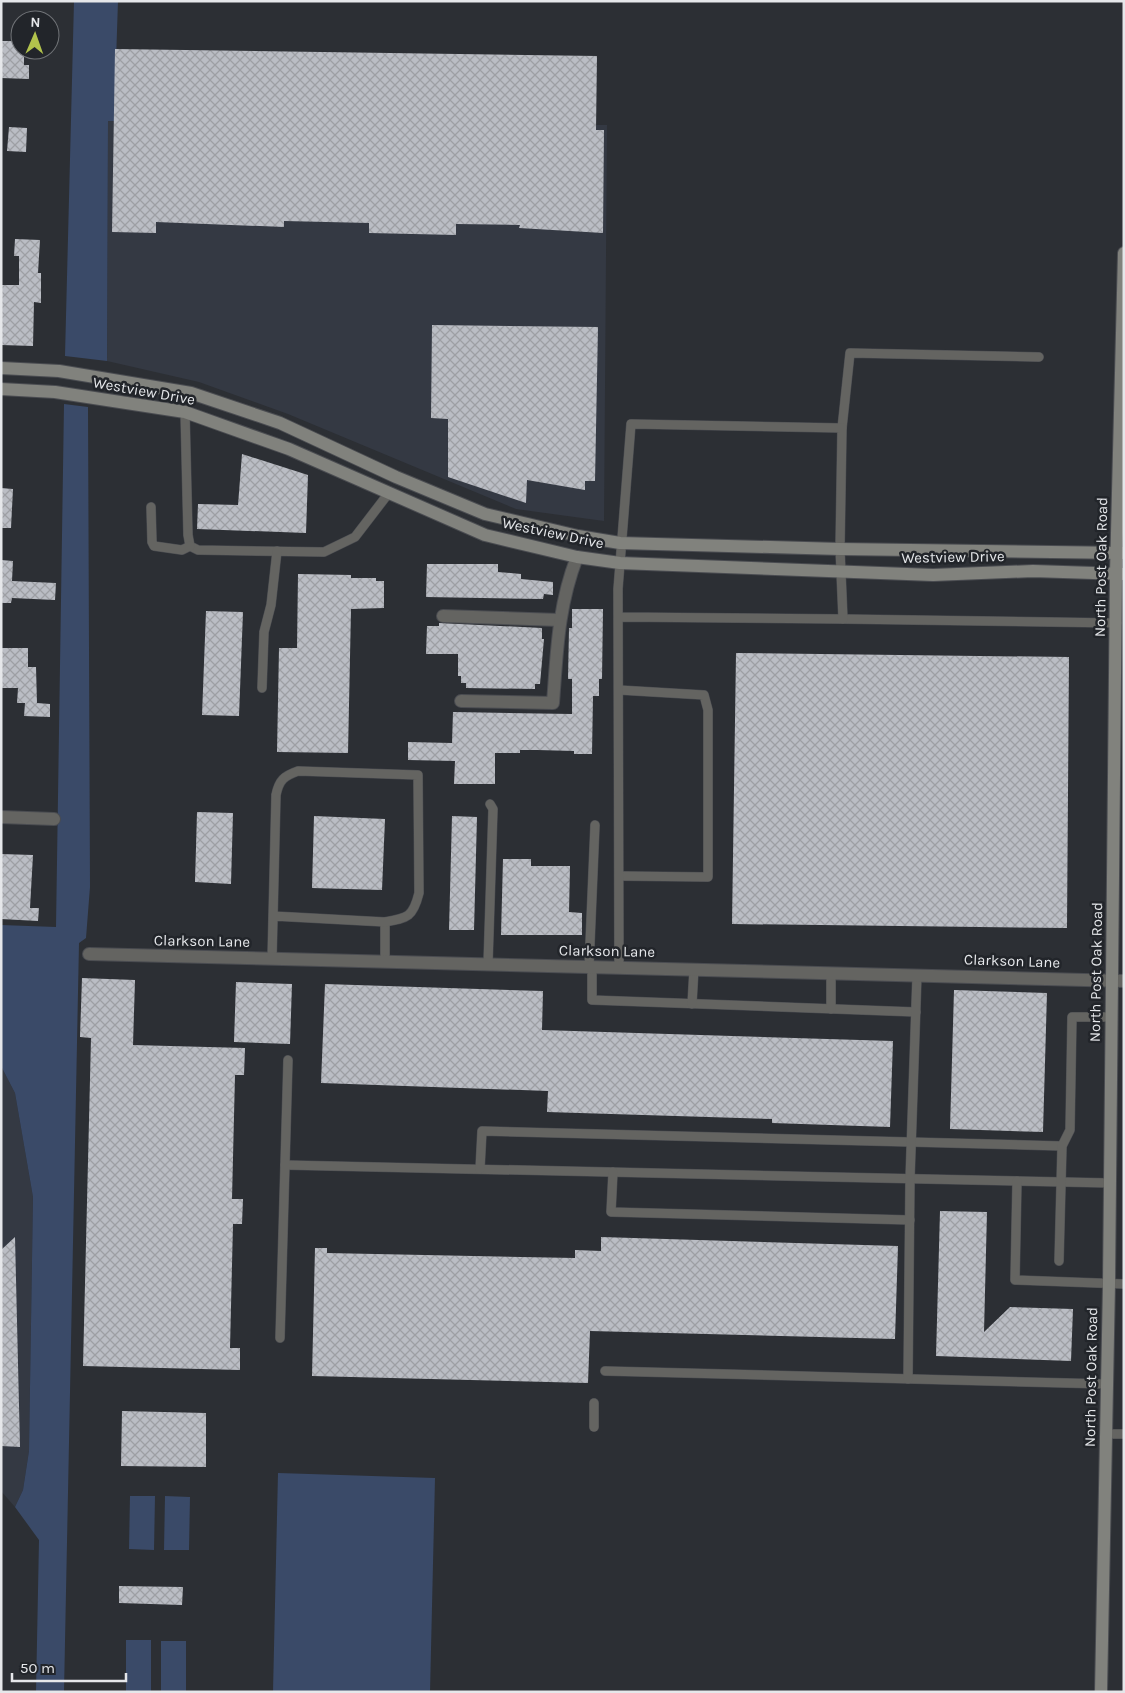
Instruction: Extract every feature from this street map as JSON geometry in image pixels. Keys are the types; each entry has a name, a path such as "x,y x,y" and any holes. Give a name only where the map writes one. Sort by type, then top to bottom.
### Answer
{"main road":[{"name":"North Post Oak Road","path":"1101,1692 1112,1018 1118,980 1119,869 1116,623 1120,573 1124,253"},
{"name":"Westview Drive","path":"1,368 59,371 191,393 280,423 485,514 578,536 620,542 840,549 1120,553"},
{"name":"Westview Drive","path":"1,389 55,392 184,412 289,449 484,535 577,557 620,563 933,575 1033,571 1120,573"}],"street":[{"path":"461,701 553,703 559,620 567,584 577,557"},
{"path":"443,616 559,620"},
{"path":"1,817 54,819"},
{"name":"Clarkson Lane","path":"89,954 1118,980"}],"lane":[{"path":"843,619 840,572 842,428 850,353 1039,357"},
{"path":"184,412 190,546"},
{"path":"619,968 620,542 631,424 842,428"},
{"path":"190,546 198,550 324,552 355,537 388,494"},
{"path":"151,507 152,542 154,546 182,550 190,546"},
{"path":"262,688 264,632 271,605 277,551"},
{"path":"619,617 1116,623"},
{"path":"620,690 704,695 708,710 708,878 620,876"},
{"path":"272,959 273,916 276,795 278,784 285,776 298,771 418,774 419,893 415,910 402,919 385,922 273,916"},
{"path":"488,964 492,809 490,804"},
{"path":"595,825 590,967 592,1000 916,1012"},
{"path":"385,922 385,962"},
{"path":"692,1004 694,969"},
{"path":"831,973 831,1009"},
{"path":"908,1379 910,1179 917,975"},
{"path":"1059,1261 1062,1146 1070,1130 1072,1016 1112,1018"},
{"path":"280,1338 288,1060"},
{"path":"480,1170 482,1131 1062,1146"},
{"path":"285,1165 1110,1183"},
{"path":"612,1172 611,1212 910,1220"},
{"path":"1017,1181 1015,1280 1124,1284"},
{"path":"605,1371 1107,1384"},
{"path":"594,1404 594,1427"},
{"path":"1106,1434 1124,1434"}],"shaded area":[{"path":"74,1 118,1 114,121 108,121 107,361 65,356"},
{"path":"108,121 607,125 604,521 516,509 288,414 199,382 107,361"},
{"path":"64,404 88,407 90,887 86,938 79,943 64,1692 36,1692 39,1540 15,1507 23,1490 29,1451 33,1197 15,1093 1,1066 1,925 56,927"},
{"path":"1,1066 15,1093 33,1197 29,1451 23,1490 15,1507 1,1491"},
{"path":"278,1473 435,1478 430,1692 273,1692"},
{"path":"130,1496 155,1496 154,1550 129,1549"},
{"path":"165,1496 190,1497 189,1550 164,1550"},
{"path":"126,1640 151,1640 151,1692 126,1692"},
{"path":"161,1641 186,1641 186,1692 161,1692"}],"building":[{"path":"1,41 10,41 10,60 24,60 24,65 29,65 29,79 1,78"},
{"path":"115,49 597,56 596,130 604,130 603,233 519,228 520,225 456,224 456,235 369,233 369,223 284,221 284,227 156,222 156,233 112,232"},
{"path":"9,127 27,128 26,152 7,151"},
{"path":"15,239 40,240 38,273 41,273 41,303 34,302 33,346 1,345 1,285 19,285 19,256 14,256"},
{"path":"432,325 598,327 595,481 585,481 585,490 527,480 526,503 448,477 448,419 431,418"},
{"path":"242,454 308,475 306,533 197,529 198,504 238,505"},
{"path":"1,488 13,489 11,528 1,528"},
{"path":"1,560 13,561 12,581 56,583 55,600 12,598 11,603 1,603"},
{"path":"427,564 498,564 498,572 521,574 521,579 553,582 553,595 544,594 543,599 426,597"},
{"path":"298,574 351,575 351,578 376,578 376,581 384,581 384,608 351,609 348,753 277,752 279,648 297,648"},
{"path":"572,609 603,609 602,679 599,679 599,696 593,696 592,754 574,754 574,751 537,750 520,750 520,753 495,753 495,784 454,784 455,761 408,760 408,742 452,743 453,712 572,714 572,679 568,679 569,628 572,628"},
{"path":"206,611 243,612 239,716 202,715"},
{"path":"439,623 542,628 542,639 544,639 540,684 535,684 535,689 466,688 466,683 461,683 461,676 458,676 458,654 426,654 427,626 439,626"},
{"path":"1,648 28,648 28,667 36,667 37,703 50,704 50,717 24,716 25,703 17,703 18,688 1,688"},
{"path":"736,653 1069,657 1067,928 732,924"},
{"path":"197,812 233,813 231,884 195,882"},
{"path":"314,816 385,819 382,890 312,888"},
{"path":"452,816 477,817 474,930 449,930"},
{"path":"1,854 33,855 30,908 39,908 38,921 1,919"},
{"path":"503,859 531,859 531,866 570,866 569,912 582,913 582,935 501,935"},
{"path":"82,978 135,980 133,1045 245,1048 244,1075 235,1075 232,1199 243,1199 242,1224 233,1224 230,1348 240,1348 240,1370 83,1366 91,1038 80,1037"},
{"path":"236,982 292,984 290,1044 234,1042"},
{"path":"325,984 543,991 542,1030 893,1041 890,1127 772,1123 772,1119 547,1112 548,1091 321,1083"},
{"path":"954,990 1047,993 1043,1132 950,1129"},
{"path":"940,1211 987,1212 984,1332 1010,1307 1073,1309 1071,1361 936,1356"},
{"path":"15,1237 20,1447 1,1446 1,1250"},
{"path":"601,1237 898,1246 895,1339 590,1331 588,1383 312,1376 315,1248 327,1248 327,1253 575,1258 575,1250 601,1251"},
{"path":"122,1411 206,1413 206,1467 121,1466"},
{"path":"119,1586 183,1587 182,1605 119,1603"}]}
